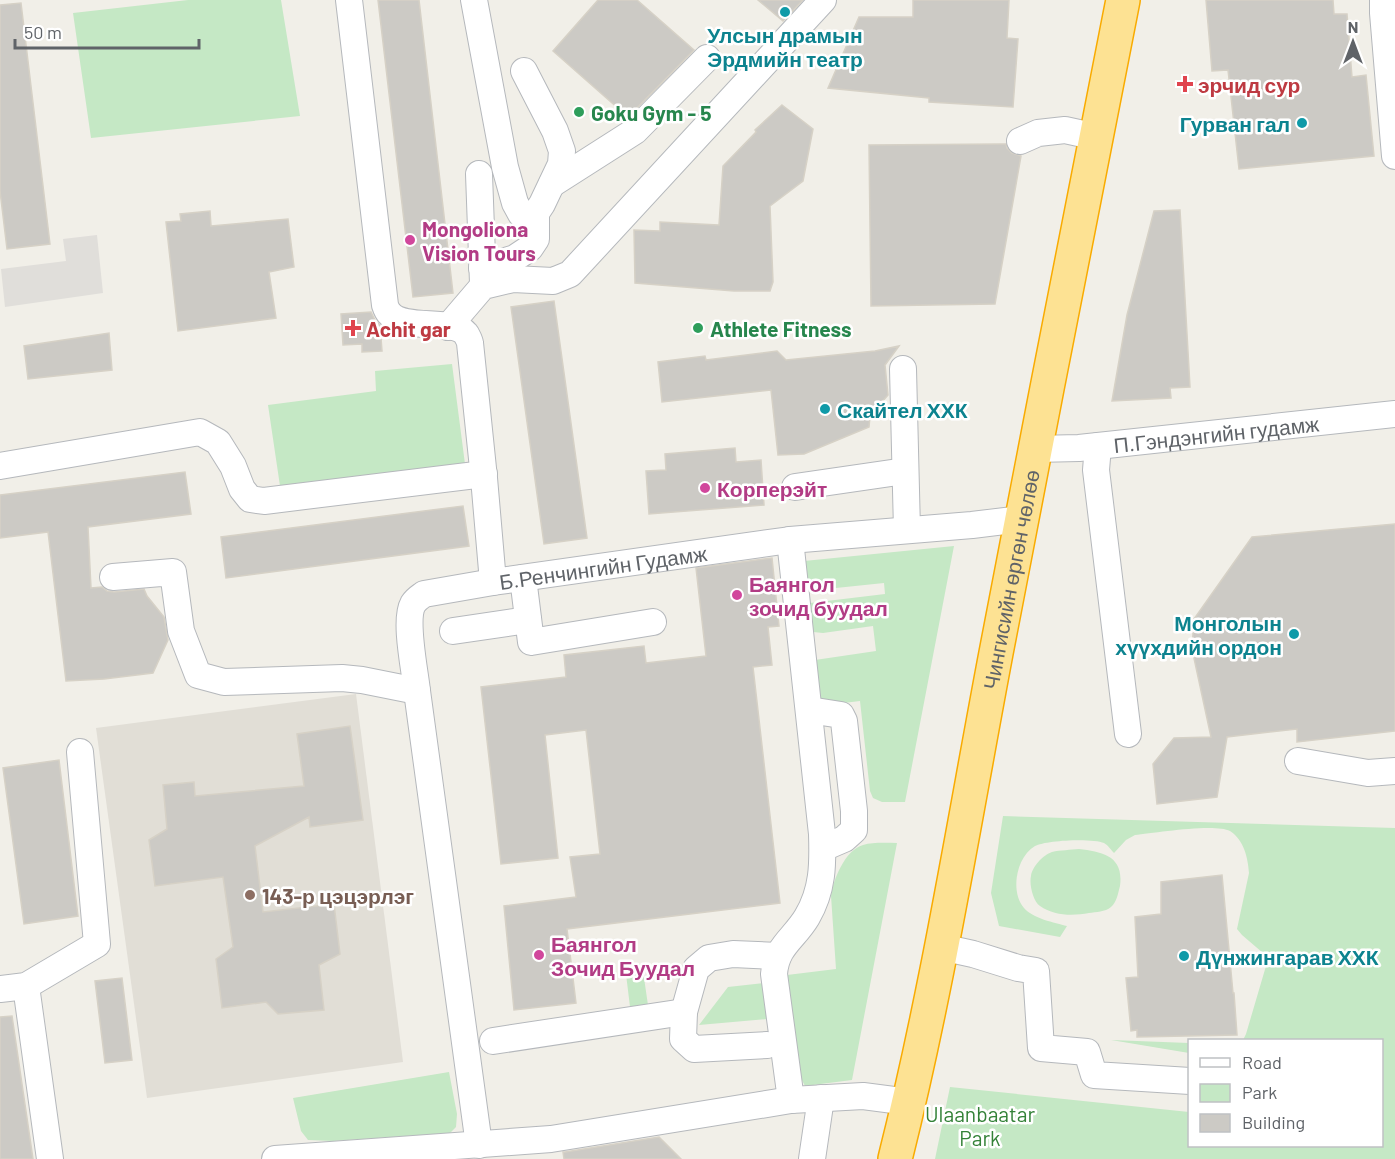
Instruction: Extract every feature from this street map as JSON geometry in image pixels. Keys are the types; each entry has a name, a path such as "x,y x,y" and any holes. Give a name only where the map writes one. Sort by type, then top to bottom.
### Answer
{"highway":[{"name":"Чингисийн өргөн чөлөө","path":"894,1159 909,1102 941,947 1123,0"}],"street":[{"path":"349,0 385,305 390,314 398,320 448,327 483,277 530,248 536,238 536,213 561,164 562,151 555,131 524,71"},
{"path":"474,0 505,167 515,203 521,214 535,227"},
{"path":"483,277 553,281 570,274 823,0"},
{"path":"1383,0 1383,13 1390,44 1395,156"},
{"path":"552,184 635,131 707,58"},
{"path":"1020,141 1038,134 1065,130 1097,137"},
{"path":"479,174 483,277"},
{"name":"Б.Ренчингийн Гудамж","path":"448,327 460,329 467,334 470,343 493,582 790,540 1022,519"},
{"path":"903,369 907,530"},
{"name":"П.Гэндэнгийн гудамж","path":"1035,449 1098,446 1395,414"},
{"path":"0,466 200,432 218,442 233,466 242,489 250,499 264,501 484,474"},
{"path":"1098,446 1096,470 1128,734"},
{"path":"795,487 905,471"},
{"path":"790,540 824,861 814,902 804,922 778,956 774,974 791,1100"},
{"path":"113,577 173,572 181,631 198,675 224,682 342,678 417,691"},
{"path":"523,578 531,642 653,622"},
{"path":"479,1145 410,627 412,605 424,594 493,582"},
{"path":"453,631 528,620"},
{"path":"808,710 841,715 844,721 855,811 854,830 844,839 823,848"},
{"path":"0,989 26,986 98,944 80,752"},
{"path":"1298,761 1368,773 1395,771"},
{"path":"941,947 1036,971 1041,1048 1087,1052 1094,1075 1188,1081"},
{"path":"767,1044 694,1049 682,1039 684,1012 696,969 709,958 734,954 778,956"},
{"path":"26,986 50,1159"},
{"path":"493,1041 684,1012"},
{"path":"276,1159 479,1145 552,1149 791,1100 862,1096 909,1102"},
{"path":"812,1159 821,1098"}],"shaded area":[{"path":"97,235 103,293 5,307 1,269 66,261 63,239"},
{"name":"143-р цэцэрлэг","path":"356,694 403,1062 147,1098 96,728"}],"green space":[{"path":"188,0 281,0 300,116 91,138 73,13"},
{"path":"452,364 465,464 280,486 268,405 376,391 375,371"},
{"path":"954,546 905,802 882,802 873,798 870,791 860,701 827,705 819,702 815,660 876,651 873,626 823,633 813,632 810,603 885,594 884,583 807,591 804,561"},
{"name":"Ulaanbaatar Park","path":"1003,816 1395,828 1395,1159 935,1159 950,1087 1188,1112 1188,1147 1383,1147 1383,1039 1244,1039 1266,966 1263,953 1237,929 1249,873 1244,850 1239,839 1230,831 1212,828 1184,829 1135,835 1126,840 1114,853 1104,843 1098,841 1059,841 1035,846 1028,851 1019,866 1017,893 1024,908 1032,915 1067,926 1060,937 999,926 991,893"},
{"path":"897,843 852,1080 805,1086 799,1074 787,975 836,969 831,896 841,866 851,853 863,845"},
{"path":"1079,849 1104,854 1110,857 1119,868 1120,886 1115,903 1103,911 1077,915 1057,913 1040,906 1034,896 1031,883 1032,873 1038,862 1052,852"},
{"path":"642,964 649,1012 631,1015 625,966"},
{"path":"764,983 768,1019 699,1025 728,987"},
{"path":"1111,1040 1188,1043 1188,1053"},
{"path":"449,1072 457,1114 456,1127 450,1133 333,1141 308,1140 301,1131 293,1098"}],"building":[{"path":"378,0 419,0 453,293 413,297"},
{"path":"598,0 637,0 694,50 628,117 553,51"},
{"name":"Улсын драмын Эрдмийн театр","path":"758,0 803,0 783,21"},
{"path":"913,0 1009,0 1007,38 1018,39 1013,107 929,102 929,98 828,88 859,17 913,17"},
{"path":"1206,0 1333,0 1334,14 1347,14 1352,77 1366,75 1374,156 1239,169 1228,70 1212,71"},
{"path":"21,3 50,244 7,249 0,191 0,5"},
{"path":"782,105 813,129 803,181 770,206 773,282 770,291 734,291 635,283 634,230 660,231 660,222 719,225 723,166 756,132 755,130"},
{"path":"1006,144 1012,153 1021,156 995,304 871,306 869,145"},
{"path":"1180,210 1190,387 1170,388 1171,398 1112,401 1127,315 1154,211"},
{"path":"210,211 211,226 288,219 294,267 269,272 276,318 178,331 166,222 181,221 180,214"},
{"path":"554,301 587,538 544,544 511,307"},
{"path":"371,312 380,325 382,351 362,352 362,344 343,345 341,314"},
{"path":"109,333 112,370 28,379 24,346"},
{"name":"Скайтел ХХК","path":"899,346 885,365 888,395 870,416 869,427 804,454 778,455 771,390 662,402 658,362 705,356 706,360 777,351 786,360 875,351"},
{"name":"Корперэйт","path":"735,448 736,462 761,460 764,505 649,514 646,471 666,470 665,454"},
{"path":"185,472 191,514 88,527 91,588 102,587 114,592 144,589 164,617 168,640 153,673 66,681 48,532 0,538 0,495"},
{"path":"463,506 469,546 226,578 221,537"},
{"name":"Монголын хүүхдийн ордон","path":"1395,524 1395,731 1297,742 1297,729 1227,737 1217,797 1157,804 1153,764 1174,738 1211,737 1192,649 1194,619 1252,537"},
{"path":"772,558 779,626 768,627 772,665 753,667 780,903 567,929 576,1003 514,1010 504,906 576,897 570,857 600,854 586,730 545,735 558,858 501,864 481,687 566,677 564,655 644,646 646,663 706,656 696,568"},
{"path":"350,726 363,820 310,827 309,817 255,846 263,912 334,904 340,954 319,965 324,1010 278,1014 266,1002 222,1008 216,959 233,947 223,877 155,886 149,840 167,829 163,785 194,782 195,796 304,786 297,734"},
{"path":"59,760 78,916 24,924 3,768"},
{"name":"Дүнжингарав ХХК","path":"1222,875 1237,1035 1137,1037 1137,1030 1131,1031 1126,978 1138,977 1135,917 1161,914 1161,882"},
{"path":"122,978 132,1060 105,1063 95,981"},
{"path":"12,1016 33,1159 0,1159 0,1017"},
{"path":"659,1137 681,1159 564,1159 563,1152"}],"place":[{"name":"Улсын драмын Эрдмийн театр","path":"785,12"},
{"name":"эрчид сур","path":"1185,84"},
{"name":"Goku Gym - 5","path":"579,112"},
{"name":"Гурван гал","path":"1302,123"},
{"name":"Mongoliona Vision Tours","path":"410,240"},
{"name":"Achit gar","path":"353,328"},
{"name":"Athlete Fitness","path":"698,328"},
{"name":"Скайтел ХХК","path":"825,409"},
{"name":"Корперэйт","path":"705,488"},
{"name":"Баянгол зочид буудал","path":"737,595"},
{"name":"Монголын хүүхдийн ордон","path":"1294,634"},
{"name":"143-р цэцэрлэг","path":"250,895"},
{"name":"Баянгол Зочид Буудал","path":"539,955"},
{"name":"Дүнжингарав ХХК","path":"1184,956"}]}
